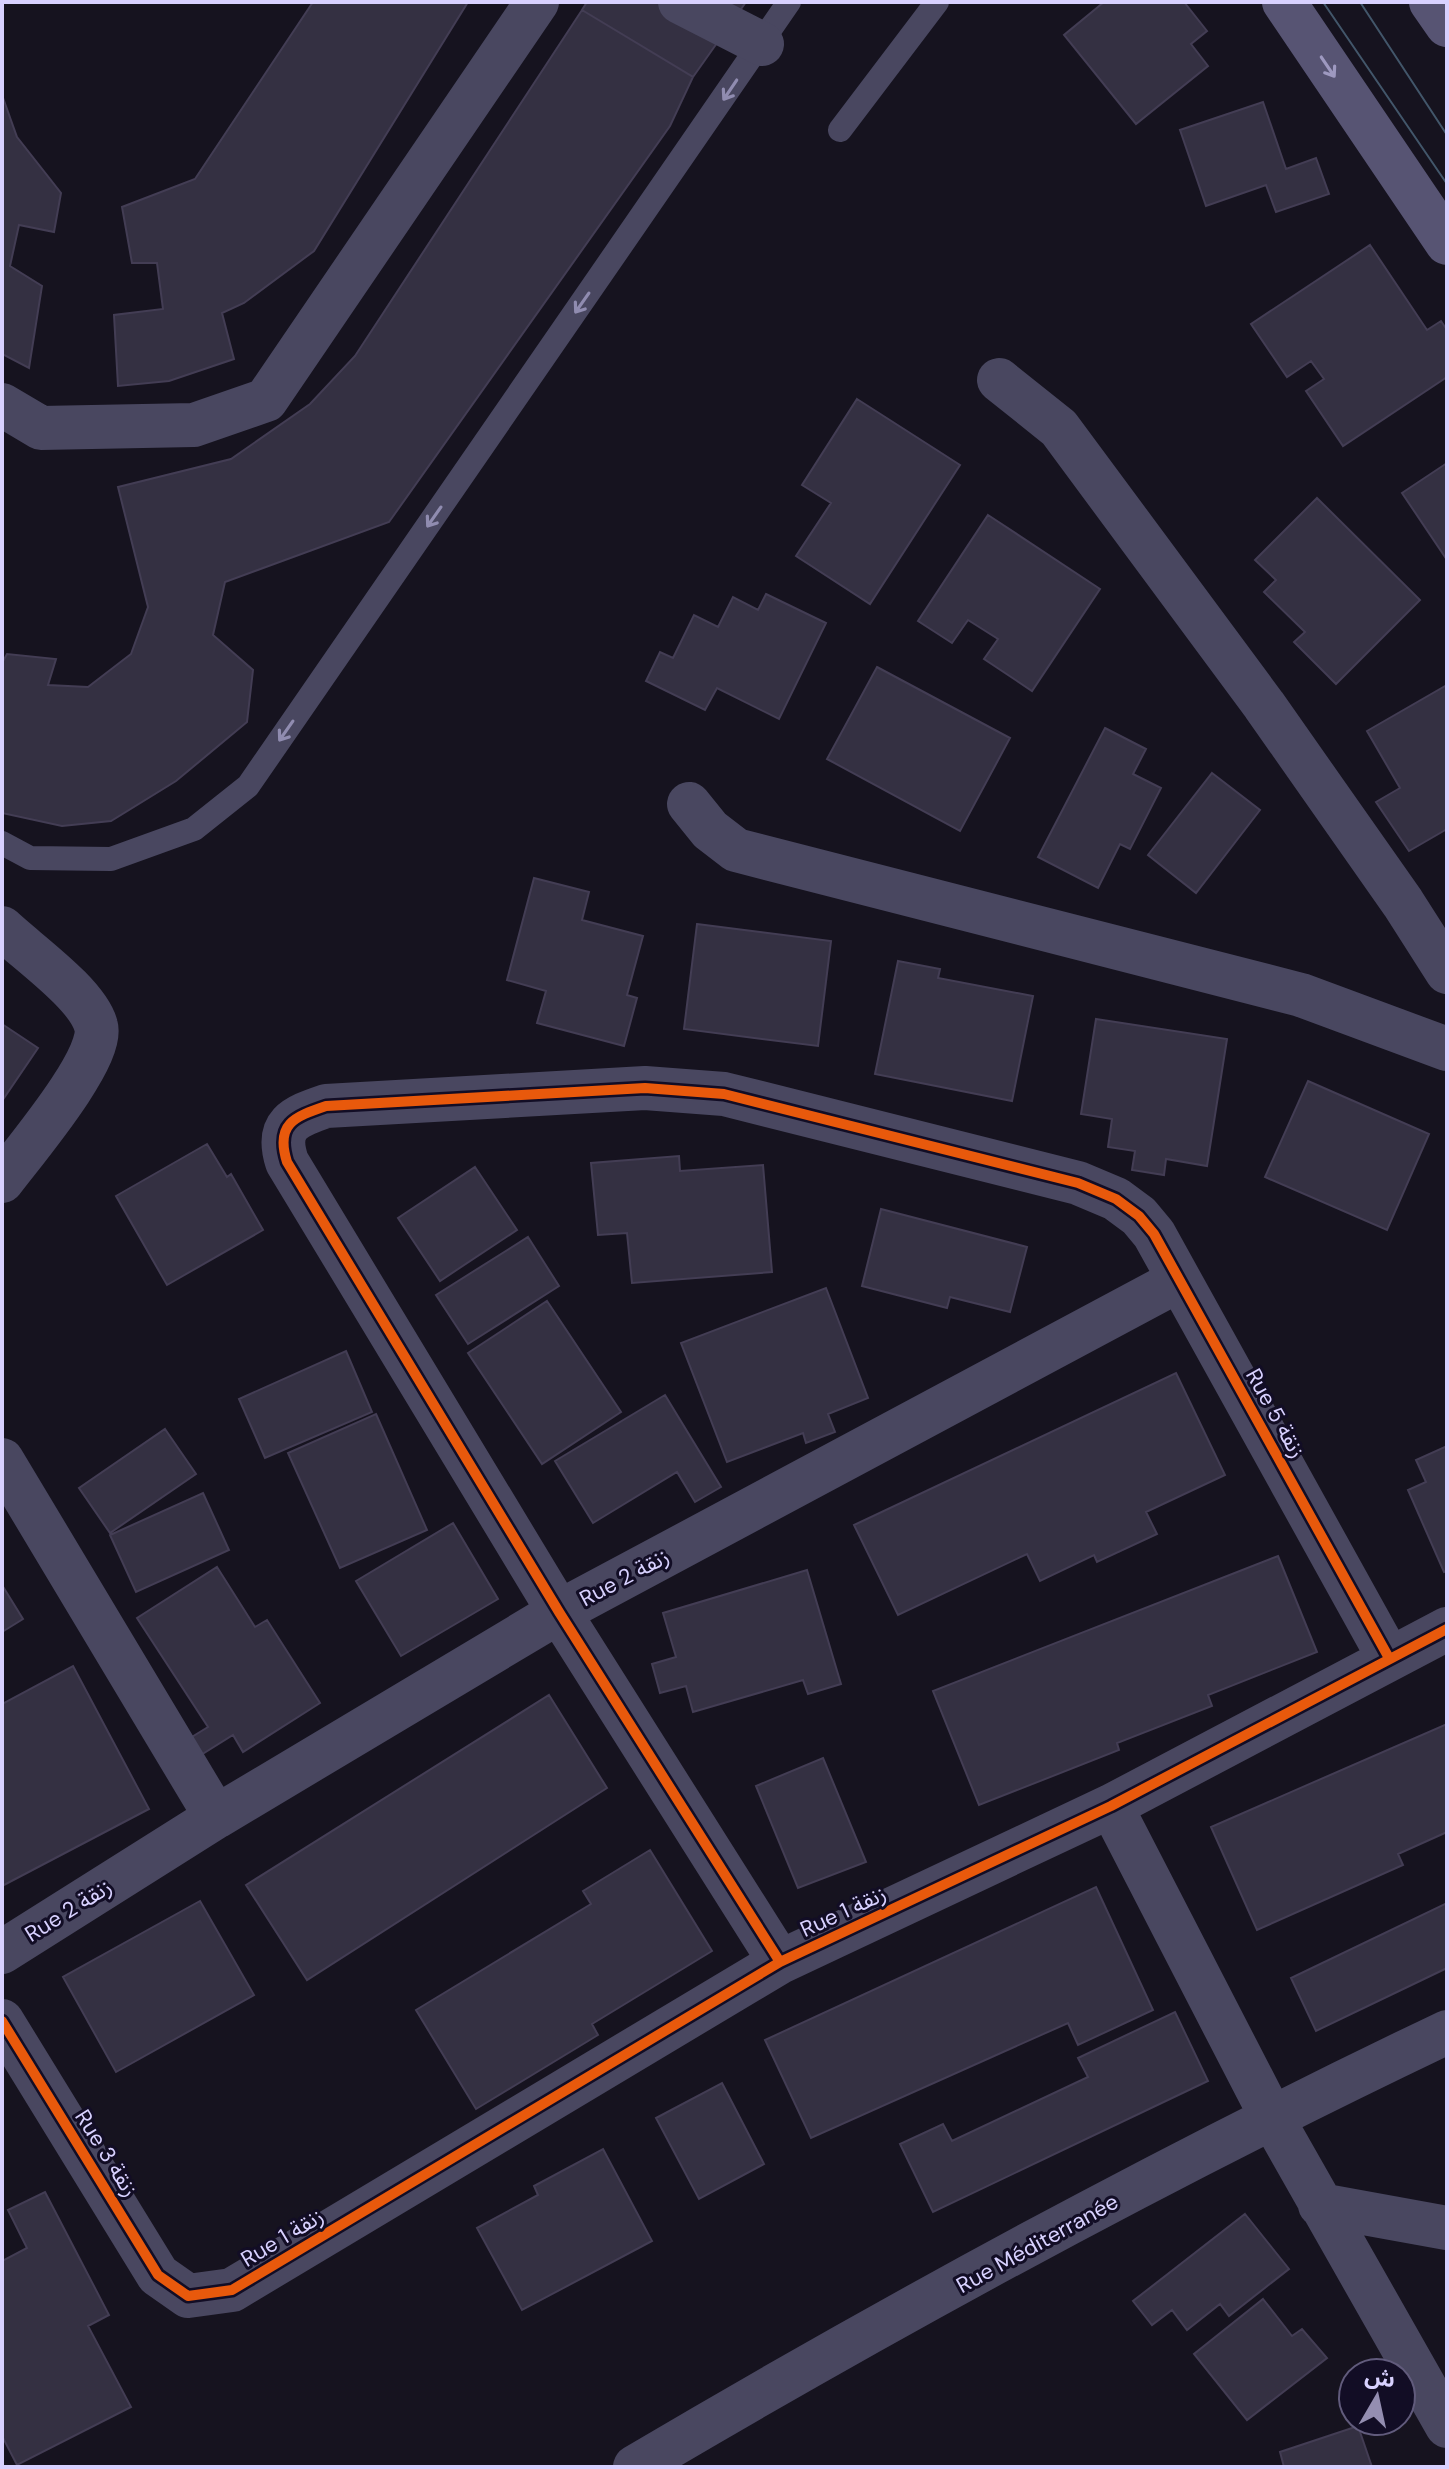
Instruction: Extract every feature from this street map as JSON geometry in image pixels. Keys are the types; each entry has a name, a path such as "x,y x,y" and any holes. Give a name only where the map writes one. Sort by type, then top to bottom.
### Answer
{"main road":[{"path":"1284,2 1447,243"},
{"path":"1431,2 1447,25"}],"street":[{"path":"2,405 41,428 194,425 266,400 537,2"},
{"path":"680,2 762,44"},
{"path":"999,380 1059,428 1264,705 1403,903 1447,972"},
{"path":"689,804 710,830 736,850 1301,995 1447,1049"},
{"path":"2,928 83,1004 96,1025 97,1046 86,1067 2,1181"},
{"name":"Rue 5 زنقة","path":"780,1962 559,1612 287,1162 282,1145 286,1128 300,1115 326,1106 645,1088 724,1094 1015,1165 1078,1183 1116,1199 1139,1216 1154,1234 1389,1658"},
{"name":"Rue 2 زنقة","path":"2,1952 216,1817 559,1612 1179,1280"},
{"path":"2,1460 216,1817"},
{"name":"Rue 1 زنقة","path":"188,2296 232,2290 780,1962 1111,1806 1447,1629"},
{"path":"1111,1806 1320,2205 1441,2403"},
{"name":"Rue 3 زنقة","path":"2,2021 158,2275 188,2296"},
{"name":"Rue Méditerranée","path":"635,2467 760,2393 1271,2116 1447,2032"},
{"path":"1320,2205 1447,2228"}],"lane":[{"path":"2,843 30,858 111,859 194,829 248,786 789,2"},
{"path":"840,130 937,2"}],"building":[{"path":"313,2 468,2 314,251 244,303 222,313 234,359 169,381 118,386 114,315 163,309 157,263 132,263 122,207 195,179"},
{"path":"587,2 746,2 693,77 582,10"},
{"path":"1104,2 1184,2 1207,31 1191,44 1208,66 1136,124 1064,35"},
{"path":"582,10 693,77 670,126 389,522 225,582 213,635 253,670 247,722 176,781 111,821 62,826 2,813 2,663 7,654 56,659 48,685 88,687 131,654 148,607 118,487 231,459 310,404 355,356"},
{"path":"2,95 17,137 61,193 54,232 19,225 10,266 42,286 29,368 2,354"},
{"path":"1263,102 1286,169 1316,158 1329,194 1276,212 1266,185 1206,206 1180,130"},
{"path":"1370,245 1427,330 1441,321 1447,330 1447,377 1343,446 1306,391 1324,379 1311,361 1287,377 1251,324"},
{"path":"857,399 960,465 870,604 796,556 831,503 802,485"},
{"path":"1447,463 1447,560 1402,493"},
{"path":"1317,498 1420,600 1336,684 1294,642 1305,632 1264,592 1276,580 1255,560"},
{"path":"988,515 1100,589 1032,691 984,659 998,639 968,620 952,643 918,621"},
{"path":"766,594 826,623 779,719 717,688 705,710 646,681 660,652 673,658 694,615 718,627 733,597 758,610"},
{"path":"877,667 1010,738 960,831 827,759"},
{"path":"1447,685 1447,829 1409,851 1376,802 1400,788 1367,731"},
{"path":"1105,728 1146,749 1133,774 1161,788 1130,849 1120,844 1098,888 1038,857"},
{"path":"1212,773 1260,810 1196,893 1148,855"},
{"path":"534,878 589,892 582,920 643,936 627,995 637,998 624,1046 537,1023 546,991 507,980"},
{"path":"697,924 831,941 818,1046 684,1029"},
{"path":"898,961 940,969 938,978 1033,996 1012,1101 875,1074"},
{"path":"1096,1019 1227,1039 1207,1166 1166,1159 1164,1175 1132,1170 1135,1151 1108,1147 1112,1119 1081,1114"},
{"path":"2,1024 38,1048 2,1101"},
{"path":"1308,1081 1429,1134 1387,1230 1265,1177"},
{"path":"207,1144 227,1177 231,1174 263,1230 167,1285 116,1196"},
{"path":"679,1156 680,1171 763,1165 772,1272 632,1283 627,1233 598,1235 591,1163"},
{"path":"475,1167 517,1230 440,1281 398,1218"},
{"path":"881,1209 1027,1247 1010,1312 950,1297 947,1308 862,1286"},
{"path":"528,1237 559,1286 468,1344 436,1295"},
{"path":"826,1288 868,1398 828,1414 835,1432 806,1443 803,1433 727,1462 681,1343"},
{"path":"547,1301 621,1412 542,1464 468,1353"},
{"path":"346,1351 372,1412 265,1458 239,1399"},
{"path":"1176,1373 1225,1475 1146,1512 1157,1534 1097,1562 1094,1555 1040,1581 1027,1554 898,1615 854,1525"},
{"path":"665,1395 721,1487 695,1502 677,1472 593,1523 555,1461"},
{"path":"376,1414 427,1530 340,1568 288,1453"},
{"path":"165,1429 196,1474 110,1533 79,1488"},
{"path":"1447,1446 1447,1571 1444,1572 1408,1490 1426,1482 1416,1460"},
{"path":"203,1493 229,1550 136,1592 110,1535"},
{"path":"453,1523 498,1599 401,1656 356,1581"},
{"path":"1278,1556 1317,1652 1208,1695 1212,1706 1117,1743 1119,1750 979,1805 933,1691"},
{"path":"217,1567 255,1627 267,1620 320,1703 243,1752 233,1735 193,1760 182,1743 208,1727 137,1618"},
{"path":"807,1570 841,1684 808,1694 803,1680 693,1712 686,1686 660,1693 652,1664 676,1657 663,1613"},
{"path":"2,1585 23,1619 2,1632"},
{"path":"73,1666 149,1809 2,1886 2,1704"},
{"path":"549,1695 607,1788 307,1980 246,1885"},
{"path":"1447,1724 1447,1832 1398,1854 1403,1865 1257,1930 1211,1827"},
{"path":"823,1758 866,1862 798,1888 756,1786"},
{"path":"650,1850 712,1951 592,2024 598,2035 476,2109 416,2010 591,1904 583,1891"},
{"path":"1096,1887 1153,2010 1078,2045 1068,2023 811,2138 765,2040"},
{"path":"200,1901 254,1995 116,2072 63,1977"},
{"path":"1447,1903 1447,1968 1316,2031 1291,1978"},
{"path":"1175,2012 1208,2081 933,2212 900,2144 943,2124 952,2141 1088,2077 1078,2058"},
{"path":"722,2083 764,2164 699,2199 656,2118"},
{"path":"603,2149 652,2241 522,2310 477,2228 538,2195 534,2186"},
{"path":"45,2192 109,2315 88,2326 131,2407 17,2465 2,2436 2,2261 27,2248 8,2210"},
{"path":"1245,2214 1289,2269 1229,2316 1220,2304 1187,2330 1172,2310 1152,2325 1133,2301"},
{"path":"1263,2299 1292,2336 1302,2329 1327,2358 1247,2420 1194,2354"},
{"path":"1337,2433 1337,2437 1362,2437 1372,2467 1284,2467 1280,2452"}],"tram line":[{"path":"1323,2 1447,184"},
{"path":"1360,2 1447,135"}],"cycle path":[{"path":"780,1962 559,1612 287,1162 284,1139 286,1130 296,1119 326,1106 645,1088 724,1094 1078,1183 1116,1199 1139,1216 1154,1234 1389,1658"},
{"path":"2,2021 158,2275 188,2296 232,2290 780,1962 1111,1806 1447,1629"}]}
